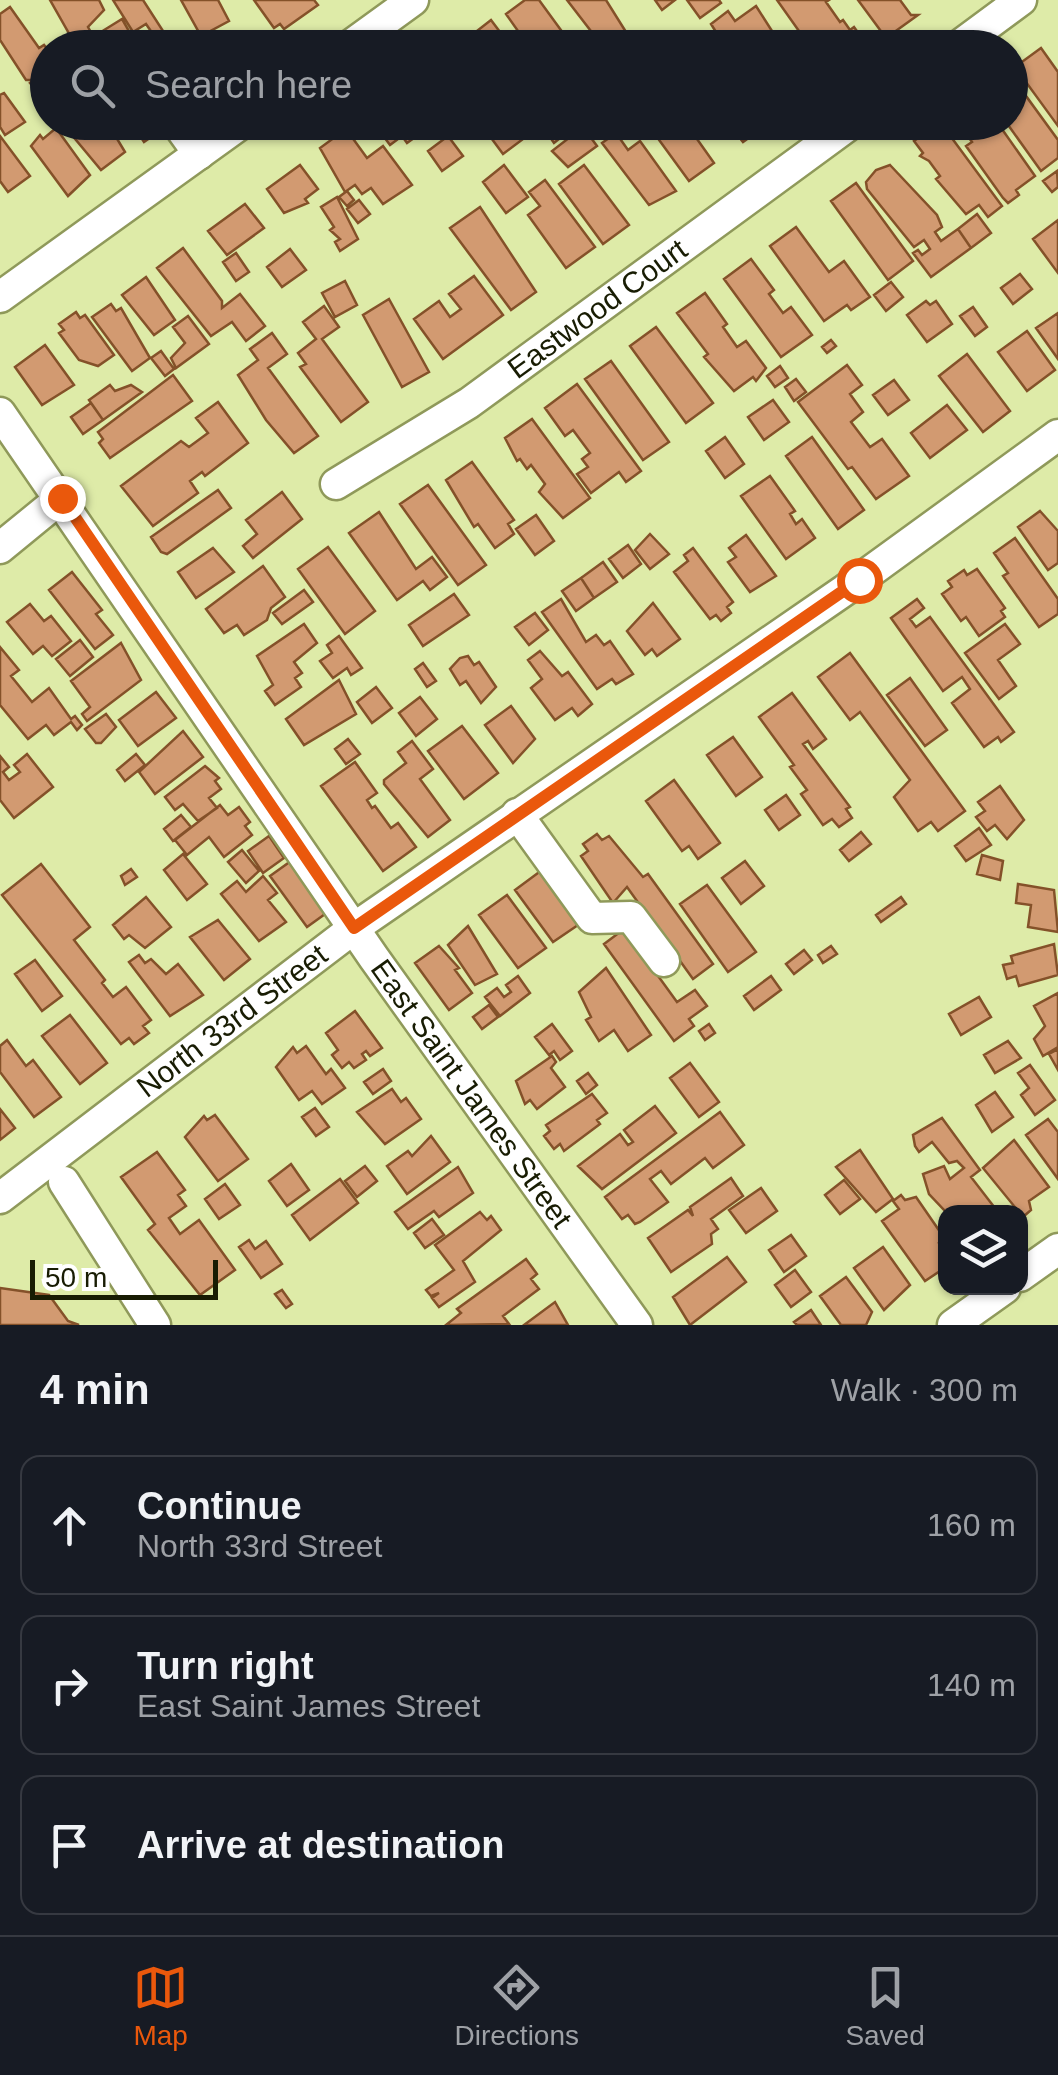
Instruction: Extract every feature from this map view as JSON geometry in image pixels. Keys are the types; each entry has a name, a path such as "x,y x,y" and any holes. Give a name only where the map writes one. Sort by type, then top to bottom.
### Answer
{"street":[{"path":"372,30 413,0"},
{"path":"980,30 1021,0"},
{"path":"188,140 198,154"},
{"path":"0,297 218,140"},
{"name":"Eastwood Court","path":"336,484 469,403 829,140"},
{"name":"East Saint James Street","path":"0,413 354,928 637,1325"},
{"name":"North 33rd Street","path":"0,1198 354,928 846,590 1058,436"},
{"path":"0,548 62,498"},
{"path":"517,814 592,918 631,917 664,961"},
{"path":"64,1182 156,1325"},
{"path":"1028,1270 1058,1249"},
{"path":"953,1325 995,1295"}],"building":[{"path":"50,0 99,0 104,10 88,27 90,30 67,30"},
{"path":"113,0 143,0 162,30 150,30 146,24 132,30"},
{"path":"181,0 218,0 229,21 212,30 198,30"},
{"path":"254,0 314,0 318,5 284,29 280,24 274,28"},
{"path":"525,0 539,0 561,30 517,30 506,14"},
{"path":"567,0 606,0 625,30 590,30"},
{"path":"655,0 675,0 662,10"},
{"path":"687,0 719,0 721,3 700,18"},
{"path":"777,0 829,0 826,2 850,30 798,30"},
{"path":"858,0 900,0 911,15 918,15 897,30 880,30"},
{"path":"756,6 771,30 715,30 711,24 728,11 735,21"},
{"path":"10,7 30,35 30,80 26,80 0,40 0,14"},
{"path":"122,19 128,30 104,30"},
{"path":"491,20 498,30 478,30"},
{"path":"1041,48 1058,72 1058,126 1028,85 1028,58"},
{"path":"4,93 25,122 5,135 0,127 0,95"},
{"path":"1028,99 1058,140 1058,158 1041,171 1019,140 1028,140"},
{"path":"0,136 30,176 8,192 0,181"},
{"path":"36,140 65,140 90,175 68,196 31,146"},
{"path":"76,140 118,140 125,152 101,170"},
{"path":"331,140 354,140 367,158 383,146 412,185 383,204 371,188 362,194 355,185 345,192 320,148"},
{"path":"443,140 451,140 463,156 442,171 428,151"},
{"path":"493,140 522,140 503,154"},
{"path":"566,140 593,140 597,146 568,167 552,151"},
{"path":"621,140 628,150 640,141 676,191 649,205 602,143"},
{"path":"659,140 698,140 714,163 689,181"},
{"path":"953,140 1002,206 988,217 979,205 966,214 936,179 940,176 920,156 923,153 914,141"},
{"path":"1010,140 1035,176 1016,190 1019,195 1008,203 966,146 972,142"},
{"path":"300,165 318,189 305,199 308,203 284,213 267,189"},
{"path":"504,165 528,197 506,213 483,182"},
{"path":"584,165 629,225 603,244 559,184"},
{"path":"890,165 937,215 942,227 935,232 941,241 958,229 971,248 931,277 913,253 918,250 922,255 930,249 924,240 914,247 867,189 866,182 876,170"},
{"path":"1057,171 1058,187 1052,192 1043,181"},
{"path":"545,180 595,247 566,268 528,215 540,206 529,192"},
{"path":"856,183 913,261 888,280 831,201"},
{"path":"347,191 354,200 347,206 339,197"},
{"path":"337,197 358,239 340,251 335,242 340,239 330,230 334,227 321,207"},
{"path":"359,200 370,214 358,223 347,209"},
{"path":"245,204 264,228 227,255 208,231"},
{"path":"480,207 536,292 511,310 450,228"},
{"path":"977,214 991,233 971,248 958,229"},
{"path":"1058,220 1058,273 1033,239"},
{"path":"796,227 829,272 844,261 870,297 851,310 847,305 824,321 770,246"},
{"path":"183,248 222,301 222,308 240,294 265,326 246,341 232,322 211,336 157,268"},
{"path":"290,249 306,270 282,287 267,267"},
{"path":"236,253 249,272 236,281 223,262"},
{"path":"751,259 774,290 769,294 783,313 791,307 812,335 781,357 724,279"},
{"path":"1020,274 1032,289 1013,304 1001,288"},
{"path":"474,276 503,315 443,359 414,319 439,301 450,317 461,309 449,294"},
{"path":"146,277 175,320 154,335 122,295"},
{"path":"345,281 357,305 335,317 322,293"},
{"path":"891,282 903,297 886,311 874,295"},
{"path":"705,293 727,324 723,327 737,347 746,341 766,368 756,381 753,377 734,391 704,357 708,354 677,313"},
{"path":"389,299 429,372 402,387 363,315"},
{"path":"926,301 930,305 936,301 952,324 927,342 907,315"},
{"path":"111,304 116,311 121,308 150,358 132,371 92,317"},
{"path":"324,306 339,327 322,339 368,402 341,422 300,367 306,364 298,353 316,339 303,322"},
{"path":"973,307 987,327 975,336 960,316"},
{"path":"76,312 80,318 85,315 114,355 98,366 79,360 59,333 64,330 59,324"},
{"path":"1058,313 1058,359 1036,328"},
{"path":"188,316 209,344 176,368 171,358 185,343 173,327"},
{"path":"656,327 713,403 686,423 630,346"},
{"path":"1027,331 1055,370 1027,391 998,352"},
{"path":"272,333 287,354 268,368 318,436 294,453 266,420 238,375 258,360 250,349"},
{"path":"831,340 836,346 827,353 822,347"},
{"path":"45,345 74,385 42,405 15,367"},
{"path":"161,351 174,369 165,376 151,358"},
{"path":"967,354 1010,411 983,432 939,376"},
{"path":"611,361 669,442 643,460 585,379"},
{"path":"847,365 862,385 850,394 863,412 851,422 870,447 882,439 909,476 876,499 852,467 848,469 798,402"},
{"path":"780,366 788,378 775,387 767,376"},
{"path":"173,375 192,401 110,458 99,443 103,439 98,432"},
{"path":"796,379 806,392 794,401 785,387"},
{"path":"894,380 909,400 888,415 873,395"},
{"path":"577,384 641,471 626,482 619,472 591,493 577,474 588,467 582,459 590,453 573,430 565,436 545,408"},
{"path":"110,385 115,391 131,385 142,392 103,420 89,400"},
{"path":"773,400 789,422 764,440 748,417"},
{"path":"218,402 248,443 205,476 202,472 190,481 198,493 153,526 121,486 181,441 189,447 208,433 196,418"},
{"path":"91,403 103,420 83,434 71,417"},
{"path":"947,405 967,430 930,458 911,433"},
{"path":"532,419 590,498 563,518 539,492 545,484 531,465 527,469 520,459 517,461 505,438"},
{"path":"725,437 744,464 725,478 706,451"},
{"path":"812,437 864,510 838,529 786,456"},
{"path":"472,462 514,520 508,524 514,534 495,548 478,524 474,527 446,480"},
{"path":"770,476 795,511 790,514 796,524 802,519 815,538 786,559 741,496"},
{"path":"428,485 486,565 458,585 400,504"},
{"path":"218,490 231,508 167,554 161,552 151,537"},
{"path":"282,492 302,519 253,558 243,546 257,534 246,520"},
{"path":"1040,511 1058,531 1058,563 1048,570 1018,527"},
{"path":"379,512 416,569 432,557 447,577 430,590 423,581 397,600 349,533"},
{"path":"536,515 554,541 535,555 516,529"},
{"path":"650,534 669,554 650,569 635,550"},
{"path":"746,535 776,576 750,592 728,562 736,557 729,548"},
{"path":"1015,538 1058,599 1058,614 1039,627 1003,576 1008,573 994,553"},
{"path":"628,545 641,564 623,578 609,559"},
{"path":"328,547 375,611 345,634 298,569"},
{"path":"213,548 234,572 196,598 178,572"},
{"path":"693,548 733,602 727,607 731,613 721,621 716,615 710,619 674,572 688,561 684,555"},
{"path":"603,562 617,582 594,598 581,578"},
{"path":"263,566 285,597 271,608 267,620 244,635 237,625 224,633 206,609"},
{"path":"977,569 1005,608 1001,611 1005,617 979,636 966,617 961,621 942,594 952,587 948,581 964,570 967,575"},
{"path":"72,572 102,610 96,614 113,635 95,649 49,590"},
{"path":"581,578 594,598 576,611 562,591"},
{"path":"304,590 313,602 282,624 273,613"},
{"path":"454,594 469,615 423,646 409,625"},
{"path":"561,599 586,642 596,635 604,645 610,641 633,674 616,684 612,679 597,689 542,612"},
{"path":"917,599 924,608 910,619 916,627 930,617 1014,732 1001,742 998,737 984,747 952,703 970,689 962,677 943,691 891,618"},
{"path":"653,603 680,639 657,656 652,649 645,655 627,631"},
{"path":"30,604 44,621 51,616 71,641 52,656 43,646 33,654 7,622"},
{"path":"535,613 548,630 529,645 515,627"},
{"path":"304,624 317,643 294,662 302,673 295,678 301,687 275,705 265,691 273,685 257,656"},
{"path":"1005,624 1020,644 998,660 1016,686 999,699 965,653"},
{"path":"339,636 362,668 351,675 347,668 333,678 320,661 332,653 327,645"},
{"path":"80,640 93,657 70,676 56,659"},
{"path":"121,643 141,680 87,721 82,714 90,707 71,681"},
{"path":"0,647 19,670 11,676 32,702 49,688 71,719 75,716 82,725 77,730 71,722 54,735 46,725 28,739 0,705"},
{"path":"540,651 562,676 568,672 592,704 578,716 572,708 555,720 531,688 542,679 528,660"},
{"path":"850,653 965,811 938,831 931,822 918,831 894,797 910,780 860,712 850,720 818,677"},
{"path":"468,656 474,665 479,662 496,687 481,703 466,681 460,685 450,669 460,658"},
{"path":"423,663 436,681 427,687 415,669"},
{"path":"910,678 947,730 925,746 887,695"},
{"path":"339,680 356,714 304,745 286,719"},
{"path":"376,687 392,708 372,723 357,702"},
{"path":"156,692 176,718 138,746 119,720"},
{"path":"792,693 826,739 813,749 808,741 803,744 850,807 846,809 852,818 839,827 832,819 823,825 801,794 807,790 790,767 794,765 759,717"},
{"path":"420,697 437,719 416,736 399,713"},
{"path":"511,706 535,739 513,763 485,725"},
{"path":"106,714 116,727 101,743 96,743 85,729"},
{"path":"462,726 498,773 464,799 428,751"},
{"path":"183,731 203,757 155,794 139,772"},
{"path":"733,737 762,777 736,796 707,755"},
{"path":"348,739 360,754 346,764 335,749"},
{"path":"412,741 433,769 420,779 450,820 428,837 384,784 406,763 398,752"},
{"path":"27,754 53,787 14,818 0,800 0,756 9,767 3,772 9,780 20,772 14,765"},
{"path":"136,754 145,765 125,781 117,770"},
{"path":"355,762 377,793 367,800 372,808 375,806 391,828 398,823 416,847 383,871 321,786"},
{"path":"205,766 219,778 215,781 221,789 209,798 217,808 198,821 183,804 175,810 165,797"},
{"path":"674,780 720,843 698,859 689,846 682,851 646,801"},
{"path":"1000,786 1024,820 1007,839 995,825 987,831 976,817 985,811 978,802"},
{"path":"786,795 800,815 779,830 765,810"},
{"path":"220,805 228,815 239,807 250,822 245,826 252,835 224,857 209,837 187,855 175,840"},
{"path":"181,815 191,827 173,841 164,829"},
{"path":"979,828 991,845 966,861 955,846"},
{"path":"861,832 871,844 849,861 840,850"},
{"path":"597,834 602,840 609,836 643,877 648,874 713,964 693,979 627,887 613,903 581,856 588,851 583,844"},
{"path":"269,836 284,858 263,873 248,851"},
{"path":"242,850 259,871 246,883 228,862"},
{"path":"183,854 207,884 187,900 164,870"},
{"path":"982,855 1003,861 1000,880 977,874"},
{"path":"291,861 332,909 307,927 270,876"},
{"path":"745,861 764,886 741,904 722,878"},
{"path":"41,864 90,927 74,940 105,980 102,983 113,997 126,987 151,1020 143,1026 149,1033 134,1044 129,1038 121,1044 2,895"},
{"path":"131,869 137,877 125,885 121,876"},
{"path":"542,870 581,923 553,942 515,890"},
{"path":"263,876 277,893 268,900 286,922 259,941 221,894 237,881 246,892"},
{"path":"1018,884 1054,890 1058,932 1028,927 1031,905 1016,903"},
{"path":"707,885 756,952 728,972 680,904"},
{"path":"507,895 546,948 518,968 479,915"},
{"path":"146,897 171,927 145,948 129,935 124,939 113,925"},
{"path":"901,897 906,904 881,922 876,915"},
{"path":"218,920 250,959 224,980 190,937"},
{"path":"468,926 497,974 475,985 448,945"},
{"path":"624,929 677,1002 695,990 707,1006 689,1019 694,1026 674,1041 604,944"},
{"path":"1054,944 1058,975 1019,986 1016,976 1007,979 1003,965 1013,963 1011,956"},
{"path":"439,946 459,968 455,970 472,993 449,1010 415,963"},
{"path":"831,946 837,954 823,963 818,955"},
{"path":"804,950 812,960 794,974 786,964"},
{"path":"139,955 145,963 151,959 166,974 178,964 203,995 170,1016 129,962"},
{"path":"35,960 62,996 42,1011 15,974"},
{"path":"606,968 651,1035 628,1051 614,1030 599,1041 586,1020 591,1017 579,992"},
{"path":"518,976 530,993 500,1016 485,997 497,988 504,997 511,992 506,985"},
{"path":"771,976 781,990 754,1010 744,996"},
{"path":"1058,993 1058,1047 1043,1056 1034,1039 1045,1026 1034,1006"},
{"path":"979,997 991,1017 961,1035 949,1014"},
{"path":"489,1005 498,1017 482,1029 473,1017"},
{"path":"355,1011 382,1048 370,1056 366,1051 362,1054 366,1060 354,1068 349,1062 342,1068 332,1055 338,1050 326,1033"},
{"path":"70,1015 107,1063 80,1084 42,1036"},
{"path":"552,1024 572,1051 560,1060 554,1051 549,1055 535,1037"},
{"path":"709,1024 715,1033 705,1040 699,1031"},
{"path":"7,1040 26,1066 33,1060 61,1097 34,1117 0,1072 0,1046"},
{"path":"1008,1041 1021,1058 995,1073 984,1055"},
{"path":"306,1046 326,1074 331,1069 345,1088 322,1104 312,1091 299,1100 276,1067 293,1047 297,1053"},
{"path":"1058,1049 1058,1070 1049,1054"},
{"path":"552,1056 556,1062 551,1068 565,1087 537,1109 530,1100 525,1104 516,1081"},
{"path":"690,1063 719,1102 699,1117 670,1078"},
{"path":"1030,1065 1055,1100 1035,1115 1021,1095 1029,1088 1018,1073"},
{"path":"383,1069 391,1081 373,1094 364,1082"},
{"path":"588,1073 597,1085 586,1094 577,1081"},
{"path":"392,1089 401,1102 406,1098 421,1119 385,1144 357,1112"},
{"path":"995,1092 1013,1117 992,1132 976,1105"},
{"path":"592,1094 607,1113 597,1120 600,1124 564,1151 560,1144 554,1149 544,1136 550,1131 546,1125"},
{"path":"655,1106 676,1133 602,1189 578,1166 620,1134 628,1145 633,1142 624,1130"},
{"path":"315,1108 329,1127 316,1136 302,1117"},
{"path":"0,1109 15,1128 0,1140"},
{"path":"720,1112 744,1145 713,1168 705,1158 671,1184 661,1171 650,1179 668,1202 635,1224 628,1215 622,1219 605,1197"},
{"path":"215,1115 248,1159 218,1181 185,1137 204,1116 207,1120"},
{"path":"942,1118 980,1170 971,1177 993,1205 939,1205 929,1194 923,1174 944,1166 950,1179 964,1168 957,1161 949,1163 932,1142 919,1152 913,1135"},
{"path":"1048,1119 1058,1132 1058,1179 1026,1135"},
{"path":"431,1136 450,1162 407,1194 387,1166 408,1151 412,1156"},
{"path":"1014,1140 1049,1187 1029,1201 1028,1213 1028,1205 1013,1205 983,1168"},
{"path":"860,1150 893,1199 876,1212 836,1167"},
{"path":"157,1152 185,1190 178,1195 186,1206 169,1218 180,1234 199,1220 235,1270 200,1295 148,1230 155,1224 121,1177"},
{"path":"291,1164 309,1190 287,1206 269,1181"},
{"path":"365,1166 377,1181 357,1197 345,1181"},
{"path":"458,1167 473,1193 439,1217 434,1211 408,1229 395,1212"},
{"path":"731,1178 743,1196 711,1219 718,1229 711,1234 712,1244 671,1272 648,1238 688,1210 693,1216 690,1207"},
{"path":"340,1179 358,1203 310,1240 292,1215"},
{"path":"844,1180 860,1199 840,1214 825,1195"},
{"path":"225,1184 240,1205 219,1219 205,1199"},
{"path":"761,1188 777,1211 746,1233 729,1210"},
{"path":"901,1195 905,1200 916,1197 938,1229 938,1272 925,1281 882,1221 899,1209 893,1201"},
{"path":"480,1212 487,1220 491,1216 501,1230 463,1261 475,1282 439,1307 432,1298 439,1293 431,1296 426,1290 454,1270 435,1245"},
{"path":"432,1219 444,1235 425,1248 414,1233"},
{"path":"791,1235 806,1256 784,1272 769,1250"},
{"path":"249,1240 255,1249 266,1241 282,1264 261,1278 239,1247"},
{"path":"883,1247 910,1285 884,1310 854,1268"},
{"path":"727,1257 746,1282 690,1325 673,1297"},
{"path":"526,1259 537,1274 531,1279 539,1289 503,1316 509,1324 446,1325 461,1313 457,1309"},
{"path":"795,1270 811,1292 791,1307 775,1285"},
{"path":"846,1277 872,1312 866,1325 841,1325 820,1296"},
{"path":"0,1288 49,1295 68,1321 79,1325 0,1325"},
{"path":"282,1290 292,1304 286,1308 275,1294"},
{"path":"555,1302 568,1325 524,1325"},
{"path":"811,1310 821,1325 794,1322"}],"route":[{"path":"62,498 354,928 859,580"}]}
